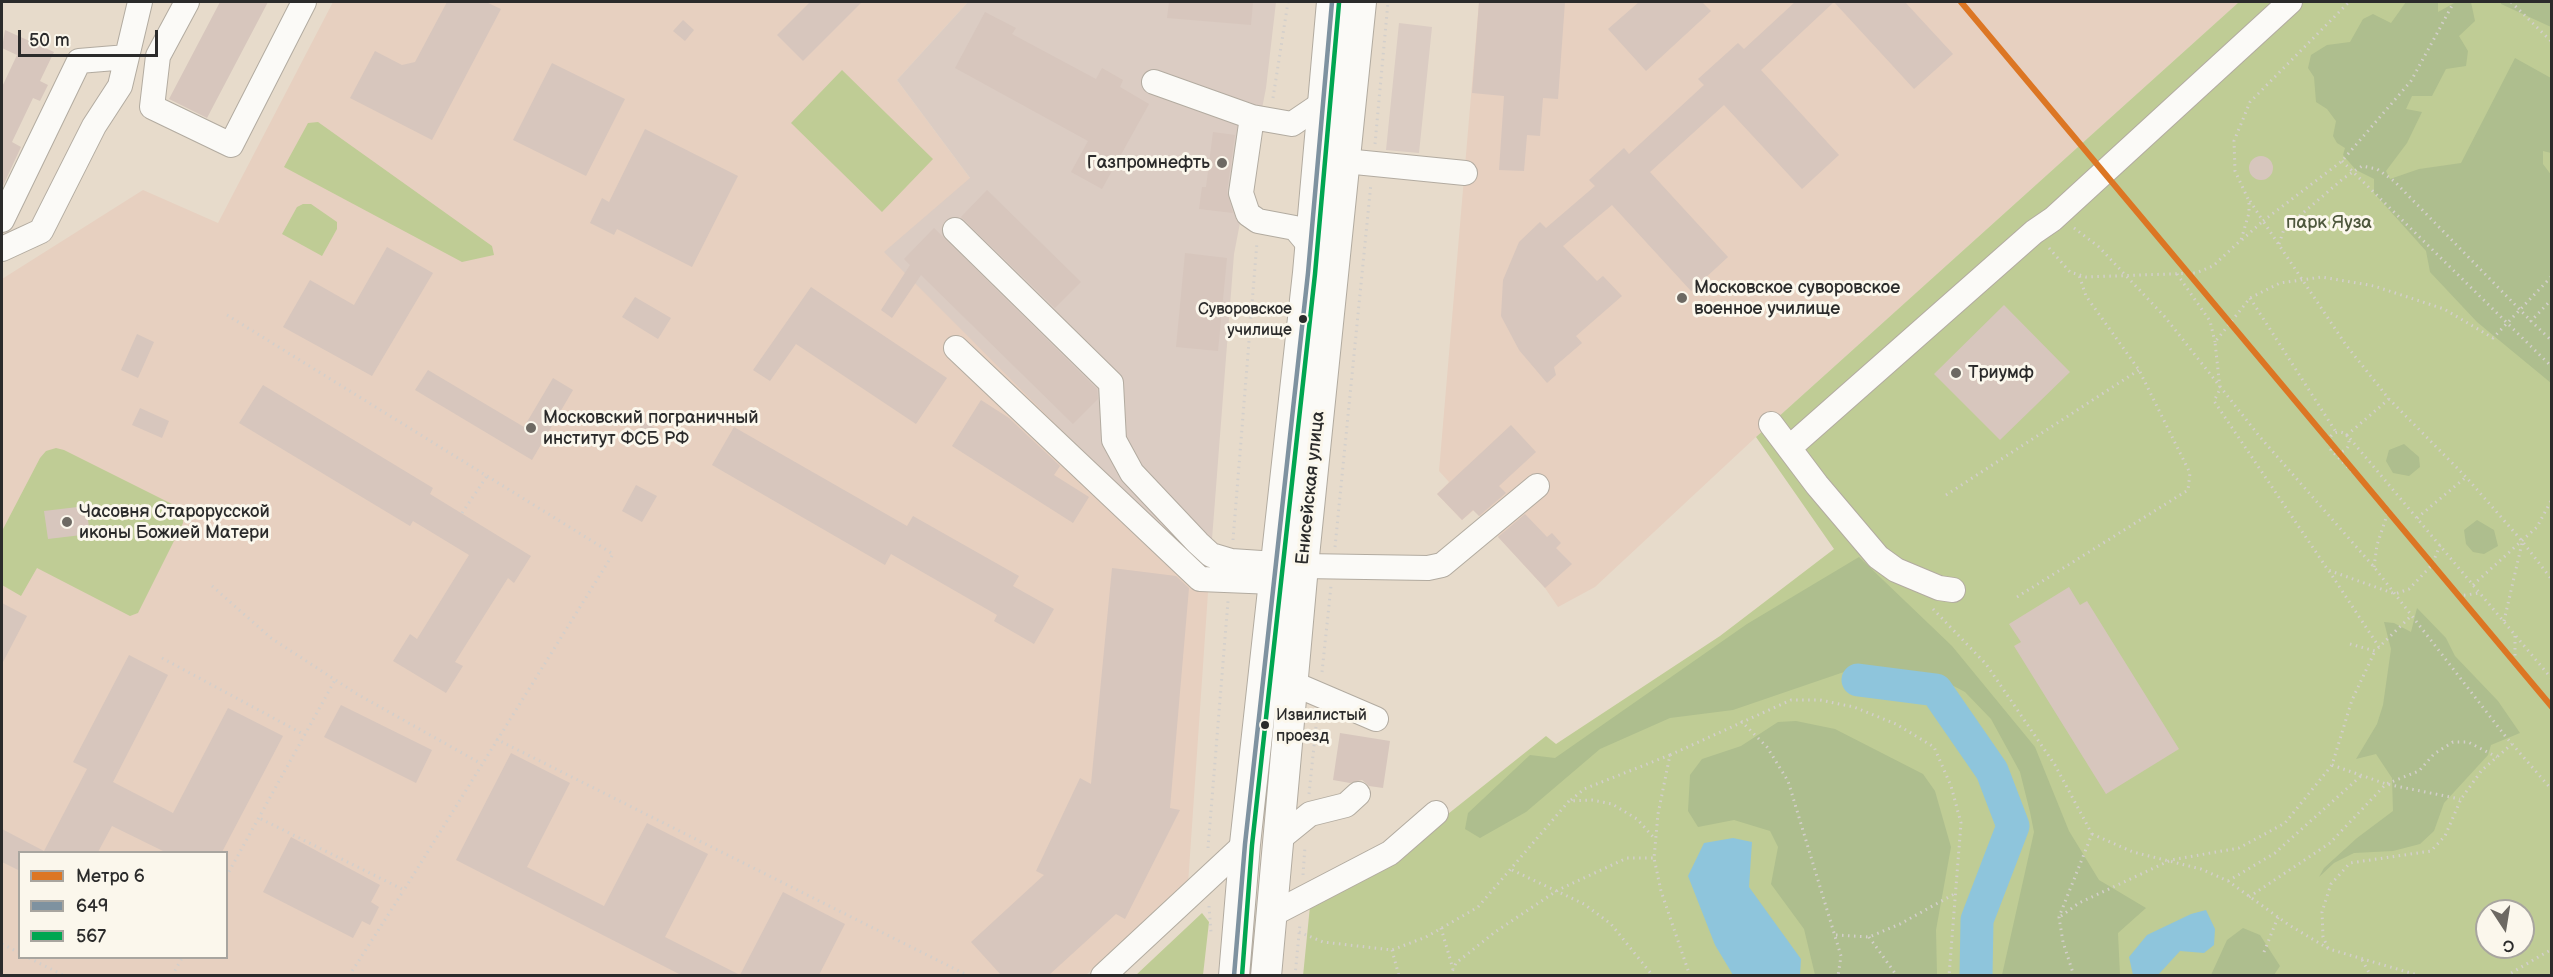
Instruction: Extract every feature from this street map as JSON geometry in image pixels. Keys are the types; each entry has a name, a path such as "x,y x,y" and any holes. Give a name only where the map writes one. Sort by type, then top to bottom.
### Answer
{"main road":[{"name":"Енисейская улица","path":"1266,975 1292,683 1284,570 1332,2"},
{"name":"Енисейская улица","path":"1234,975 1245,844 1284,570 1359,162 1361,2"}],"street":[{"path":"2,249 41,231 94,126 120,86 140,2"},
{"path":"187,2 158,56 152,106 231,145 304,2"},
{"path":"1789,448 2043,226 2290,2"},
{"path":"2,220 79,61 127,57"},
{"path":"1154,82 1261,119 1292,124 1323,104"},
{"path":"120,86 154,92"},
{"path":"1261,119 1241,193 1248,214 1258,221 1295,228 1310,246"},
{"path":"1359,162 1465,173"},
{"path":"955,230 1111,383 1114,440 1132,473 1198,543 1211,555 1231,561 1284,570"},
{"path":"956,348 1200,579 1284,570 1428,568 1442,565 1537,486"},
{"path":"1772,424 1817,485 1878,557 1896,570 1939,588 1953,590"},
{"path":"1292,683 1376,719"},
{"path":"1278,840 1310,814 1346,805 1358,794"},
{"path":"1271,915 1390,853 1436,813"},
{"path":"1102,975 1245,844"}],"path":[{"path":"1261,119 1288,2"},
{"path":"1359,162 1388,2"},
{"path":"2349,2 2250,102 2234,141 2235,171 2249,201 2346,345 2389,399 2466,477 2522,541 2552,580"},
{"path":"2454,2 2411,81 2342,161 2263,221 2213,266 2196,273 2126,274 2086,277 2070,272 2043,226 2061,218 2099,247 2126,274 2165,317 2220,389 2374,567 2512,744 2552,790"},
{"path":"2511,2 2552,42"},
{"path":"2342,161 2505,325 2552,367"},
{"path":"2279,243 2284,229 2353,172 2362,166 2377,169 2394,181 2552,341"},
{"path":"2241,240 2249,213 2249,201"},
{"path":"2177,274 2210,321 2215,342 2220,389 2214,401 2379,647"},
{"path":"2017,597 2188,490 2190,473 2139,369 2086,296 2079,275"},
{"path":"2215,342 2250,298 2280,283 2322,277 2374,286 2444,309 2493,338 2552,276"},
{"path":"2250,298 2336,432 2347,435 2552,679"},
{"path":"2531,321 2552,299"},
{"path":"227,315 613,554 349,975"},
{"path":"1946,495 2139,369"},
{"path":"2347,435 2389,399"},
{"path":"2336,432 2330,437 2330,449 2388,512 2552,708"},
{"path":"2330,449 2338,452 2346,450 2349,443 2347,435"},
{"path":"462,513 487,476"},
{"path":"2416,518 2466,477"},
{"path":"2473,585 2537,527 2552,499"},
{"path":"2374,567 2377,545 2388,512"},
{"path":"2504,622 2522,541"},
{"path":"2328,570 2395,594 2409,589 2432,565 2440,545"},
{"path":"212,586 271,638 335,680 480,763"},
{"path":"2458,596 2480,593"},
{"path":"1932,608 1986,664 2000,683 2055,765 2092,834 2133,852 2171,860 2228,880 2249,897 2329,950 2421,975"},
{"path":"2059,917 2079,903 2171,860 2239,848 2285,823 2332,765 2352,700 2375,651 2412,615"},
{"path":"2515,636 2516,665"},
{"path":"2350,644 2375,651"},
{"path":"162,658 305,735"},
{"path":"228,873 335,680"},
{"path":"2547,703 2552,698"},
{"path":"1299,932 1323,942 1392,950 1441,928 1478,907 1569,801 1584,789 1704,741 1741,721 1791,700 1820,699 1854,707 1896,724 1934,747 1951,786 1961,823 1949,975"},
{"path":"1741,721 1767,747 1788,782 1841,956 1838,975"},
{"path":"495,739 969,975"},
{"path":"2249,897 2330,843 2386,784 2419,771 2434,754 2453,742 2468,742 2497,757"},
{"path":"2329,950 2323,937 2322,912 2331,884 2350,863 2431,851 2445,836 2461,799 2482,770 2512,744"},
{"path":"1670,755 1655,839 1654,858 1660,891 1690,975"},
{"path":"2332,765 2386,784 2461,799"},
{"path":"2228,880 2275,853 2362,775"},
{"path":"1569,801 1592,800 1612,804 1637,819 1655,839"},
{"path":"259,818 404,890"},
{"path":"2074,975 2063,942 2059,917 2092,834"},
{"path":"1450,975 1456,963 1495,932 1558,890 1627,858 1654,858"},
{"path":"1512,870 1584,904 1611,924 1653,975"},
{"path":"1835,935 1869,937 1920,914 1956,893"},
{"path":"2264,952 2278,917"},
{"path":"1441,928 1454,969"},
{"path":"1869,937 1897,975"},
{"path":"2,944 18,952"},
{"path":"2506,975 2552,949"},
{"path":"1392,950 1399,975"},
{"path":"33,959 64,975"},
{"path":"171,975 181,959"},
{"path":"2362,960 2371,975"}],"shaded area":[{"name":"Московский пограничный институт ФСБ РФ","path":"333,2 968,2 897,80 970,178 1209,578 1188,884 1086,975 2,976 2,279 143,190 218,223"},
{"path":"968,2 1276,2 1266,88 1234,254 1209,578 884,252 970,178 897,80"},
{"name":"Московское суворовское военное училище","path":"1479,2 2239,2 1756,437 1595,587 1558,607 1545,588 1474,510 1462,520 1437,494 1449,482 1439,471"},
{"path":"1399,23 1432,27 1419,153 1386,150"}],"green space":[{"name":"парк Яуза","path":"2239,2 2551,2 2551,975 1303,976 1310,906 1365,880 1546,736 1556,744 1720,636 1834,549 1756,437"},
{"path":"2406,2 2438,2 2438,12 2456,2 2471,2 2475,21 2459,36 2468,51 2466,66 2446,69 2432,96 2412,96 2406,109 2422,112 2407,143 2386,171 2390,179 2419,169 2461,163 2515,58 2551,78 2551,153 2543,151 2543,164 2552,176 2551,383 2477,322 2430,272 2426,251 2374,193 2374,179 2356,170 2343,155 2345,148 2337,143 2333,136 2336,121 2327,109 2316,102 2314,77 2308,68 2311,55 2327,45 2350,42 2363,19 2373,14 2391,23"},
{"path":"2501,2 2551,2 2551,27 2501,4"},
{"path":"842,70 933,159 882,212 791,123"},
{"path":"318,122 492,246 494,255 462,262 284,167 308,123"},
{"path":"311,204 337,222 337,229 322,256 282,234 297,207"},
{"path":"2404,444 2419,457 2420,467 2409,476 2393,473 2386,461 2389,450"},
{"path":"56,448 178,507 183,515 183,523 138,613 130,616 37,568 21,596 2,585 2,531 40,458 46,451"},
{"path":"2477,520 2494,530 2498,546 2484,554 2473,552 2466,544 2464,530"},
{"path":"1859,557 1952,646 2035,747 2069,831 2099,880 2146,908 2118,933 2120,975 2002,975 2034,832 2030,812 2020,772 1991,719 1965,692 1929,673 1844,672 1733,710 1670,718 1600,749 1526,812 1480,838 1465,829 1468,813 1530,755 1555,758 1747,624"},
{"path":"2417,608 2446,638 2455,656 2498,701 2520,733 2491,745 2488,755 2444,803 2434,831 2420,844 2393,851 2354,853 2334,863 2319,877 2324,868 2357,838 2393,811 2392,778 2376,754 2356,759 2377,724 2383,705 2391,649 2384,622 2394,623 2411,632"},
{"path":"1796,721 1835,729 1923,774 1935,791 1951,847 1936,930 1937,975 1815,975 1804,929 1771,884 1778,847 1770,831 1734,820 1698,827 1688,811 1690,775 1702,759 1741,746 1778,722"},
{"path":"1202,913 1209,922 1203,975 1136,975"},
{"path":"2243,928 2260,935 2280,966 2274,975 2211,975 2227,940"}],"water":[{"path":"1733,838 1752,842 1749,887 1801,959 1800,975 1733,975 1715,945 1688,876 1704,843"},
{"path":"2206,910 2215,929 2214,945 2204,953 2180,951 2158,975 2133,975 2129,957 2147,935 2191,914"}],"building":[{"path":"220,2 268,2 207,118 169,99"},
{"path":"447,2 486,2 501,9 432,140 350,98 375,51 402,65 415,62"},
{"path":"810,2 862,2 803,61 777,35"},
{"path":"1169,2 1253,2 1251,25 1167,18"},
{"path":"1479,2 1565,2 1558,99 1543,98 1540,136 1527,135 1524,171 1499,170 1504,96 1472,93"},
{"path":"1639,2 1702,2 1711,11 1646,71 1608,29"},
{"path":"1795,2 1834,2 1761,70 1839,155 1802,189 1724,105 1650,172 1728,257 1691,291 1612,205 1563,246 1597,281 1603,276 1622,296 1576,336 1582,343 1554,367 1556,375 1547,383 1519,350 1501,316 1503,280 1519,242 1540,222 1546,228 1595,186 1589,180 1624,148 1629,154 1704,85 1698,79 1738,43 1744,49"},
{"path":"1834,2 1905,2 1953,54 1914,89"},
{"path":"985,12 1016,28 1012,34 1096,79 1102,68 1123,80 1120,87 1149,104 1102,189 1071,172 1088,141 955,68"},
{"path":"683,20 694,30 685,41 673,31"},
{"path":"5,30 54,52 40,81 48,85 40,101 33,98 12,142 21,147 2,188 2,87 17,55 2,48"},
{"path":"552,63 625,99 586,176 513,140"},
{"path":"645,129 738,176 692,267 617,229 614,235 590,223 602,198 609,202"},
{"path":"1213,132 1235,135 1227,191 1233,213 1199,209 1202,187 1206,187"},
{"path":"2261,156 2269,160 2273,168 2269,176 2261,180 2253,176 2249,168 2253,160"},
{"path":"987,190 1081,282 1055,308 961,217"},
{"path":"934,228 1097,389 1098,399 1073,424 921,275 892,318 881,310 910,265 904,259"},
{"path":"387,247 433,273 372,376 283,327 310,280 354,305"},
{"path":"1185,253 1227,258 1218,351 1176,347"},
{"path":"811,287 947,378 916,424 796,344 770,381 753,370"},
{"path":"635,297 671,318 658,339 622,317"},
{"path":"2004,305 2070,372 2000,440 1934,374"},
{"path":"137,334 154,342 138,378 121,370"},
{"path":"428,370 524,427 553,378 573,390 532,460 415,390"},
{"path":"263,385 433,488 430,494 531,556 514,583 508,578 455,662 463,666 446,693 393,661 410,634 417,639 469,555 413,521 410,526 239,423"},
{"path":"981,400 1009,418 1060,466 1054,475 1089,497 1073,523 952,446"},
{"path":"140,408 169,421 162,438 132,425"},
{"path":"644,421 661,432 651,447 635,436"},
{"path":"1511,425 1536,452 1499,486 1506,493 1479,516 1473,510 1462,520 1437,494"},
{"path":"734,427 907,526 913,516 1019,576 1013,586 1054,609 1034,644 994,621 997,615 891,554 885,565 712,465"},
{"path":"636,485 657,496 642,522 622,511"},
{"name":"Часовня Старорусской иконы Божией Матери","path":"86,506 90,534 48,539 44,511"},
{"path":"1525,514 1547,537 1552,533 1561,543 1556,548 1572,564 1545,588 1498,537"},
{"path":"1112,568 1176,576 1189,588 1170,808 1180,810 1125,919 1116,914 1049,975 1001,975 971,942 1044,875 1036,871 1080,778 1091,784"},
{"path":"2069,587 2080,605 2087,601 2179,749 2106,794 2014,646 2021,642 2009,624"},
{"path":"2,603 27,616 2,664"},
{"path":"129,655 168,675 113,782 173,813 228,708 283,736 223,851 163,851 112,826 99,851 44,851 87,769 73,762"},
{"path":"341,705 432,750 416,783 324,737"},
{"path":"1340,733 1390,741 1383,788 1369,786 1362,780 1350,783 1333,780"},
{"path":"511,753 570,783 527,867 604,906 647,823 708,854 665,937 740,975 681,975 456,860"},
{"path":"2,829 44,851 18,851 18,870 2,862"},
{"path":"291,837 380,885 371,902 379,907 370,925 362,921 353,938 263,892"},
{"path":"783,892 845,924 819,975 740,975"}],"waterway":[{"path":"1858,680 1936,690 1992,771 2013,826 1977,920 1976,976"}],"metro line":[{"name":"6","path":"1961,2 2552,707"}],"transit line":[{"name":"649","path":"1234,976 1245,844 1308,273 1332,2"},
{"name":"567","path":"1242,976 1252,845 1315,274 1339,3"}],"place":[{"name":"Газпромнефть","path":"1222,163"},
{"name":"Московское суворовское военное училище","path":"1682,298"},
{"name":"Суворовское училище","path":"1303,319"},
{"name":"Триумф","path":"1956,373"},
{"name":"Московский пограничный институт ФСБ РФ","path":"531,428"},
{"name":"Часовня Старорусской иконы Божией Матери","path":"67,522"},
{"name":"Извилистый проезд","path":"1265,725"}]}
